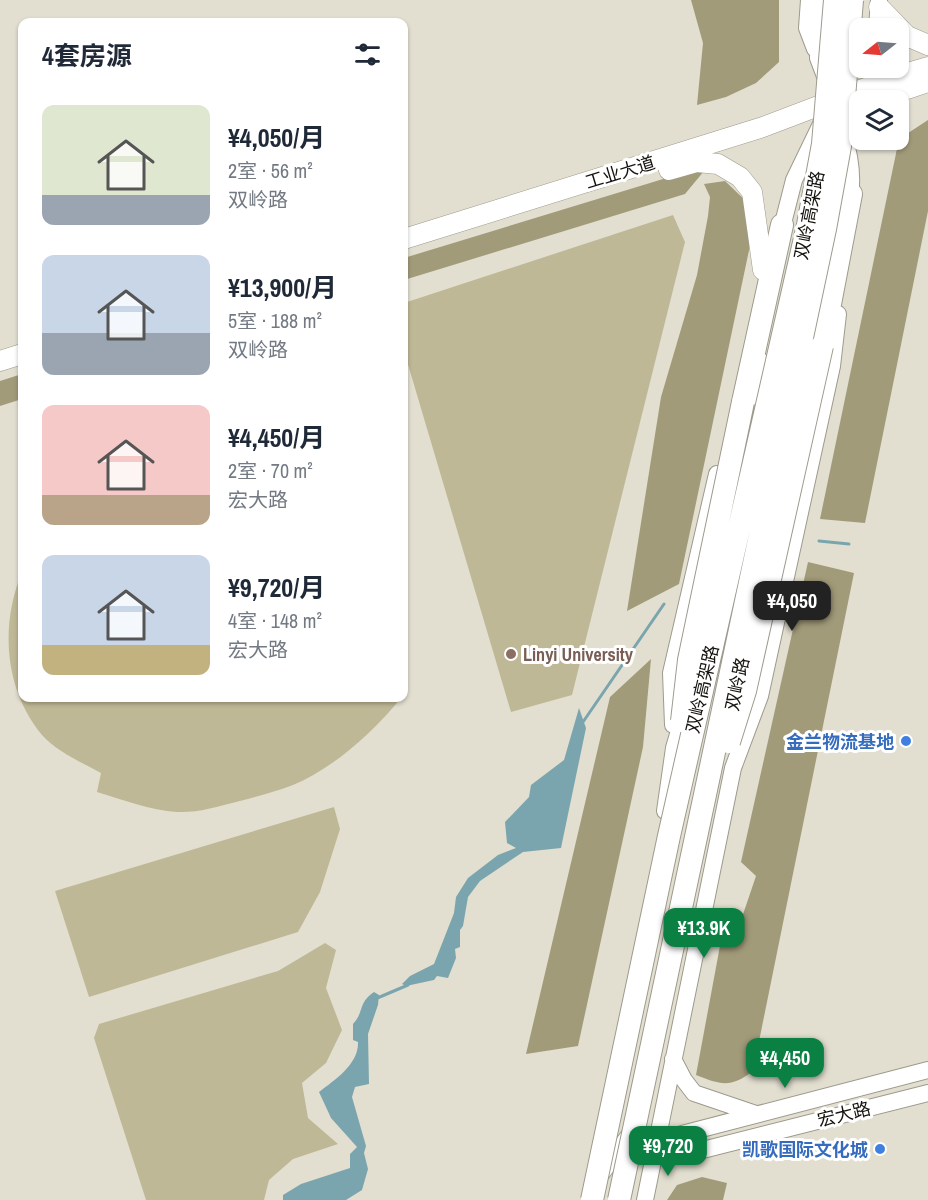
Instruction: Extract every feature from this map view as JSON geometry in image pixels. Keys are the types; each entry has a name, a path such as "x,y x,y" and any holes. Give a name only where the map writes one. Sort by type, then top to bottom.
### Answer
{"highway":[{"name":"双岭高架路","path":"592,1200 669,836 808,225 823,144 835,0"},
{"name":"双岭高架路","path":"620,1200 825,229 840,146 852,0"},
{"path":"686,881 745,691 822,346 851,194"},
{"path":"669,836 689,660 782,225"}],"main road":[{"path":"809,0 807,28 818,58"},
{"name":"双岭路","path":"585,1200 651,1104 810,338 851,194 850,154 818,58 821,0"},
{"path":"865,18 873,2"},
{"path":"873,2 875,18"},
{"path":"873,2 907,36 928,45"},
{"name":"工业大道","path":"408,238 763,127 833,99 928,67"},
{"path":"620,1200 615,1156 604,1103 661,839 674,748 708,634 754,409 782,225 794,180 833,99 850,78"},
{"name":"工业大道","path":"408,228 764,115 833,99 898,92 928,82"},
{"path":"610,176 635,178 697,162 718,164 740,177 752,192 763,270"},
{"path":"645,1200 733,768 760,696 832,366 851,194"},
{"path":"674,748 671,673 763,270 782,225"},
{"path":"0,350 18,344"},
{"path":"0,361 18,355"},
{"path":"739,672 775,629"},
{"path":"686,929 687,989"},
{"path":"673,1059 694,1093 757,1114"},
{"name":"宏大路","path":"615,1156 657,1148 682,1134 928,1070"},
{"name":"宏大路","path":"657,1148 679,1156 928,1093"}],"shaded area":[{"path":"691,0 779,0 779,62 756,83 726,97 697,105 703,43"},
{"path":"928,120 928,211 865,523 820,519 897,150 909,150 909,132"},
{"path":"709,165 685,194 408,279 408,257"},
{"path":"725,181 748,203 752,236 679,584 627,611 661,397 697,275 708,216 710,197 704,184"},
{"path":"673,215 685,242 572,695 511,712 408,364 408,302"},
{"path":"18,375 18,400 0,406 0,381"},
{"path":"808,562 854,573 753,1071 738,1080 719,1083 696,1075 722,935 737,932 756,876 741,862"},
{"path":"18,583 18,692 13,677 9,635 10,613"},
{"path":"651,659 643,747 578,1046 526,1054 610,697"},
{"path":"22,702 398,702 378,724 351,748 308,778 272,792 214,808 184,812 147,807 97,792 101,773 55,747 42,735"},
{"path":"334,807 340,829 320,892 298,932 89,997 55,891"},
{"path":"325,943 336,950 326,988 342,1030 326,1063 302,1083 308,1118 338,1144 293,1159 269,1180 264,1200 146,1200 94,1038 99,1024 278,971"},
{"path":"702,1177 727,1183 723,1200 667,1200 677,1185"}],"water":[{"path":"579,708 586,728 561,848 523,852 480,881 468,897 463,926 460,930 460,947 455,949 456,958 448,978 437,976 434,980 406,986 402,984 410,976 434,964 454,913 456,897 468,878 498,855 516,848 507,843 505,822 529,797 531,785 564,760"},
{"path":"374,992 379,995 368,1034 369,1084 355,1087 352,1097 366,1146 364,1153 368,1169 362,1190 346,1200 283,1200 283,1195 301,1184 350,1168 350,1154 357,1147 331,1118 319,1092 345,1071 355,1057 358,1042 353,1040 353,1024 365,1000"}],"waterway":[{"path":"819,541 849,544"},
{"path":"583,722 664,604"},
{"path":"375,999 408,985"}],"place":[{"name":"Linyi University","path":"511,654"},
{"name":"金兰物流基地","path":"906,741"},
{"name":"凯歌国际文化城","path":"880,1149"}]}
